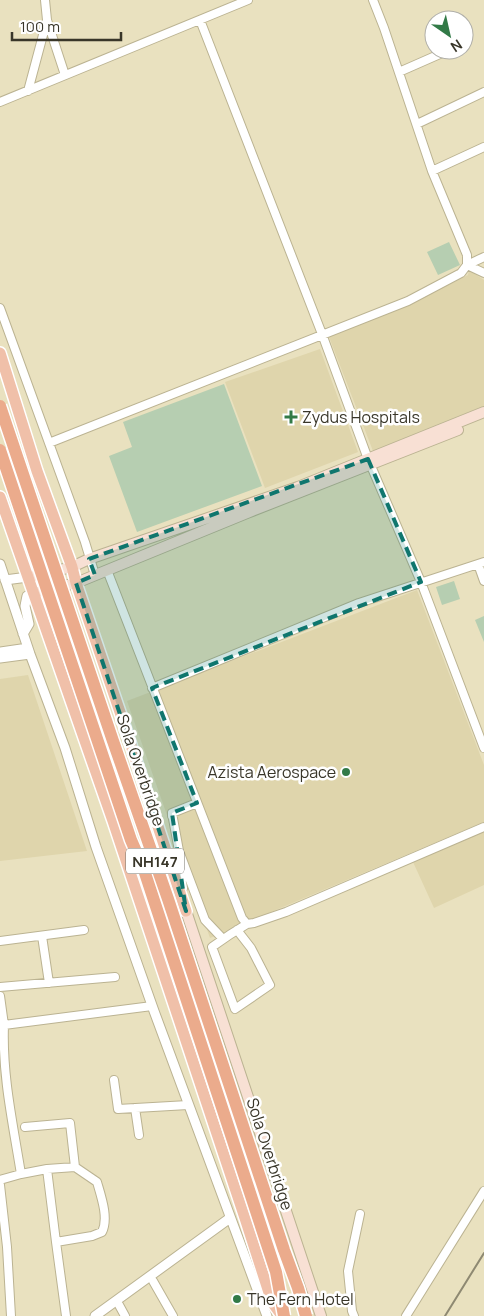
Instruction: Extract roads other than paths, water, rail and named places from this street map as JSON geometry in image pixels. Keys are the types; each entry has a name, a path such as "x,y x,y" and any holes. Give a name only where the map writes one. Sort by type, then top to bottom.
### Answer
{"highway":[{"name":"Sola Overbridge","path":"0,406 168,899 306,1316"},
{"name":"Sola Overbridge","path":"0,450 131,840 144,870 276,1272 283,1316"}],"main road":[{"path":"0,353 37,471 72,567 321,1316"},
{"path":"34,593 76,583 369,462 484,412"},
{"path":"28,577 72,567 89,559 244,507 484,420"},
{"path":"0,497 131,877 272,1302 283,1316"}],"street":[{"path":"45,0 47,20 66,75"},
{"path":"0,102 248,0"},
{"path":"373,0 432,170 467,255 467,265"},
{"path":"28,90 47,20"},
{"path":"200,20 322,334 369,462 421,582 484,748"},
{"path":"399,72 426,60"},
{"path":"416,124 484,92"},
{"path":"432,170 484,147"},
{"path":"49,443 408,301 461,273 467,265 484,256"},
{"path":"467,265 484,273"},
{"path":"0,308 85,542 94,575"},
{"path":"152,688 359,603 421,582 481,563 484,581"},
{"path":"0,564 29,651 65,748 99,855 152,1006 267,1316"},
{"path":"107,570 242,918 248,924"},
{"path":"5,580 28,577"},
{"path":"23,634 29,624 25,606 27,596 34,593"},
{"path":"0,652 29,651"},
{"path":"0,658 29,651"},
{"path":"172,813 197,803"},
{"path":"172,813 186,911"},
{"path":"172,813 179,851 205,920 224,939"},
{"path":"237,930 251,948 270,985 235,1009 212,947 237,930 248,924 286,912 484,827"},
{"path":"0,941 84,930"},
{"path":"42,936 49,983"},
{"path":"0,988 115,977"},
{"path":"0,996 4,1025 2,1039 6,1086 21,1174"},
{"path":"4,1025 152,1006"},
{"path":"114,1080 118,1109 188,1105"},
{"path":"135,1108 139,1135"},
{"path":"26,1127 73,1123 75,1167"},
{"path":"0,1180 48,1169 75,1167 97,1182 104,1216 104,1229 99,1234 92,1236 56,1242"},
{"path":"48,1169 66,1316"},
{"path":"0,1185 7,1247 11,1316"},
{"path":"406,1316 484,1191"},
{"path":"354,1316 348,1271 360,1214"},
{"path":"104,1316 231,1221"},
{"path":"96,1316 231,1221"},
{"path":"153,1281 173,1316"},
{"path":"119,1305 125,1316"}],"railway":[{"path":"445,1316 484,1253"}],"place":[{"name":"Zydus Hospitals","path":"291,417"},
{"name":"Azista Aerospace","path":"346,772"},
{"name":"The Fern Hotel","path":"237,1299"}]}
